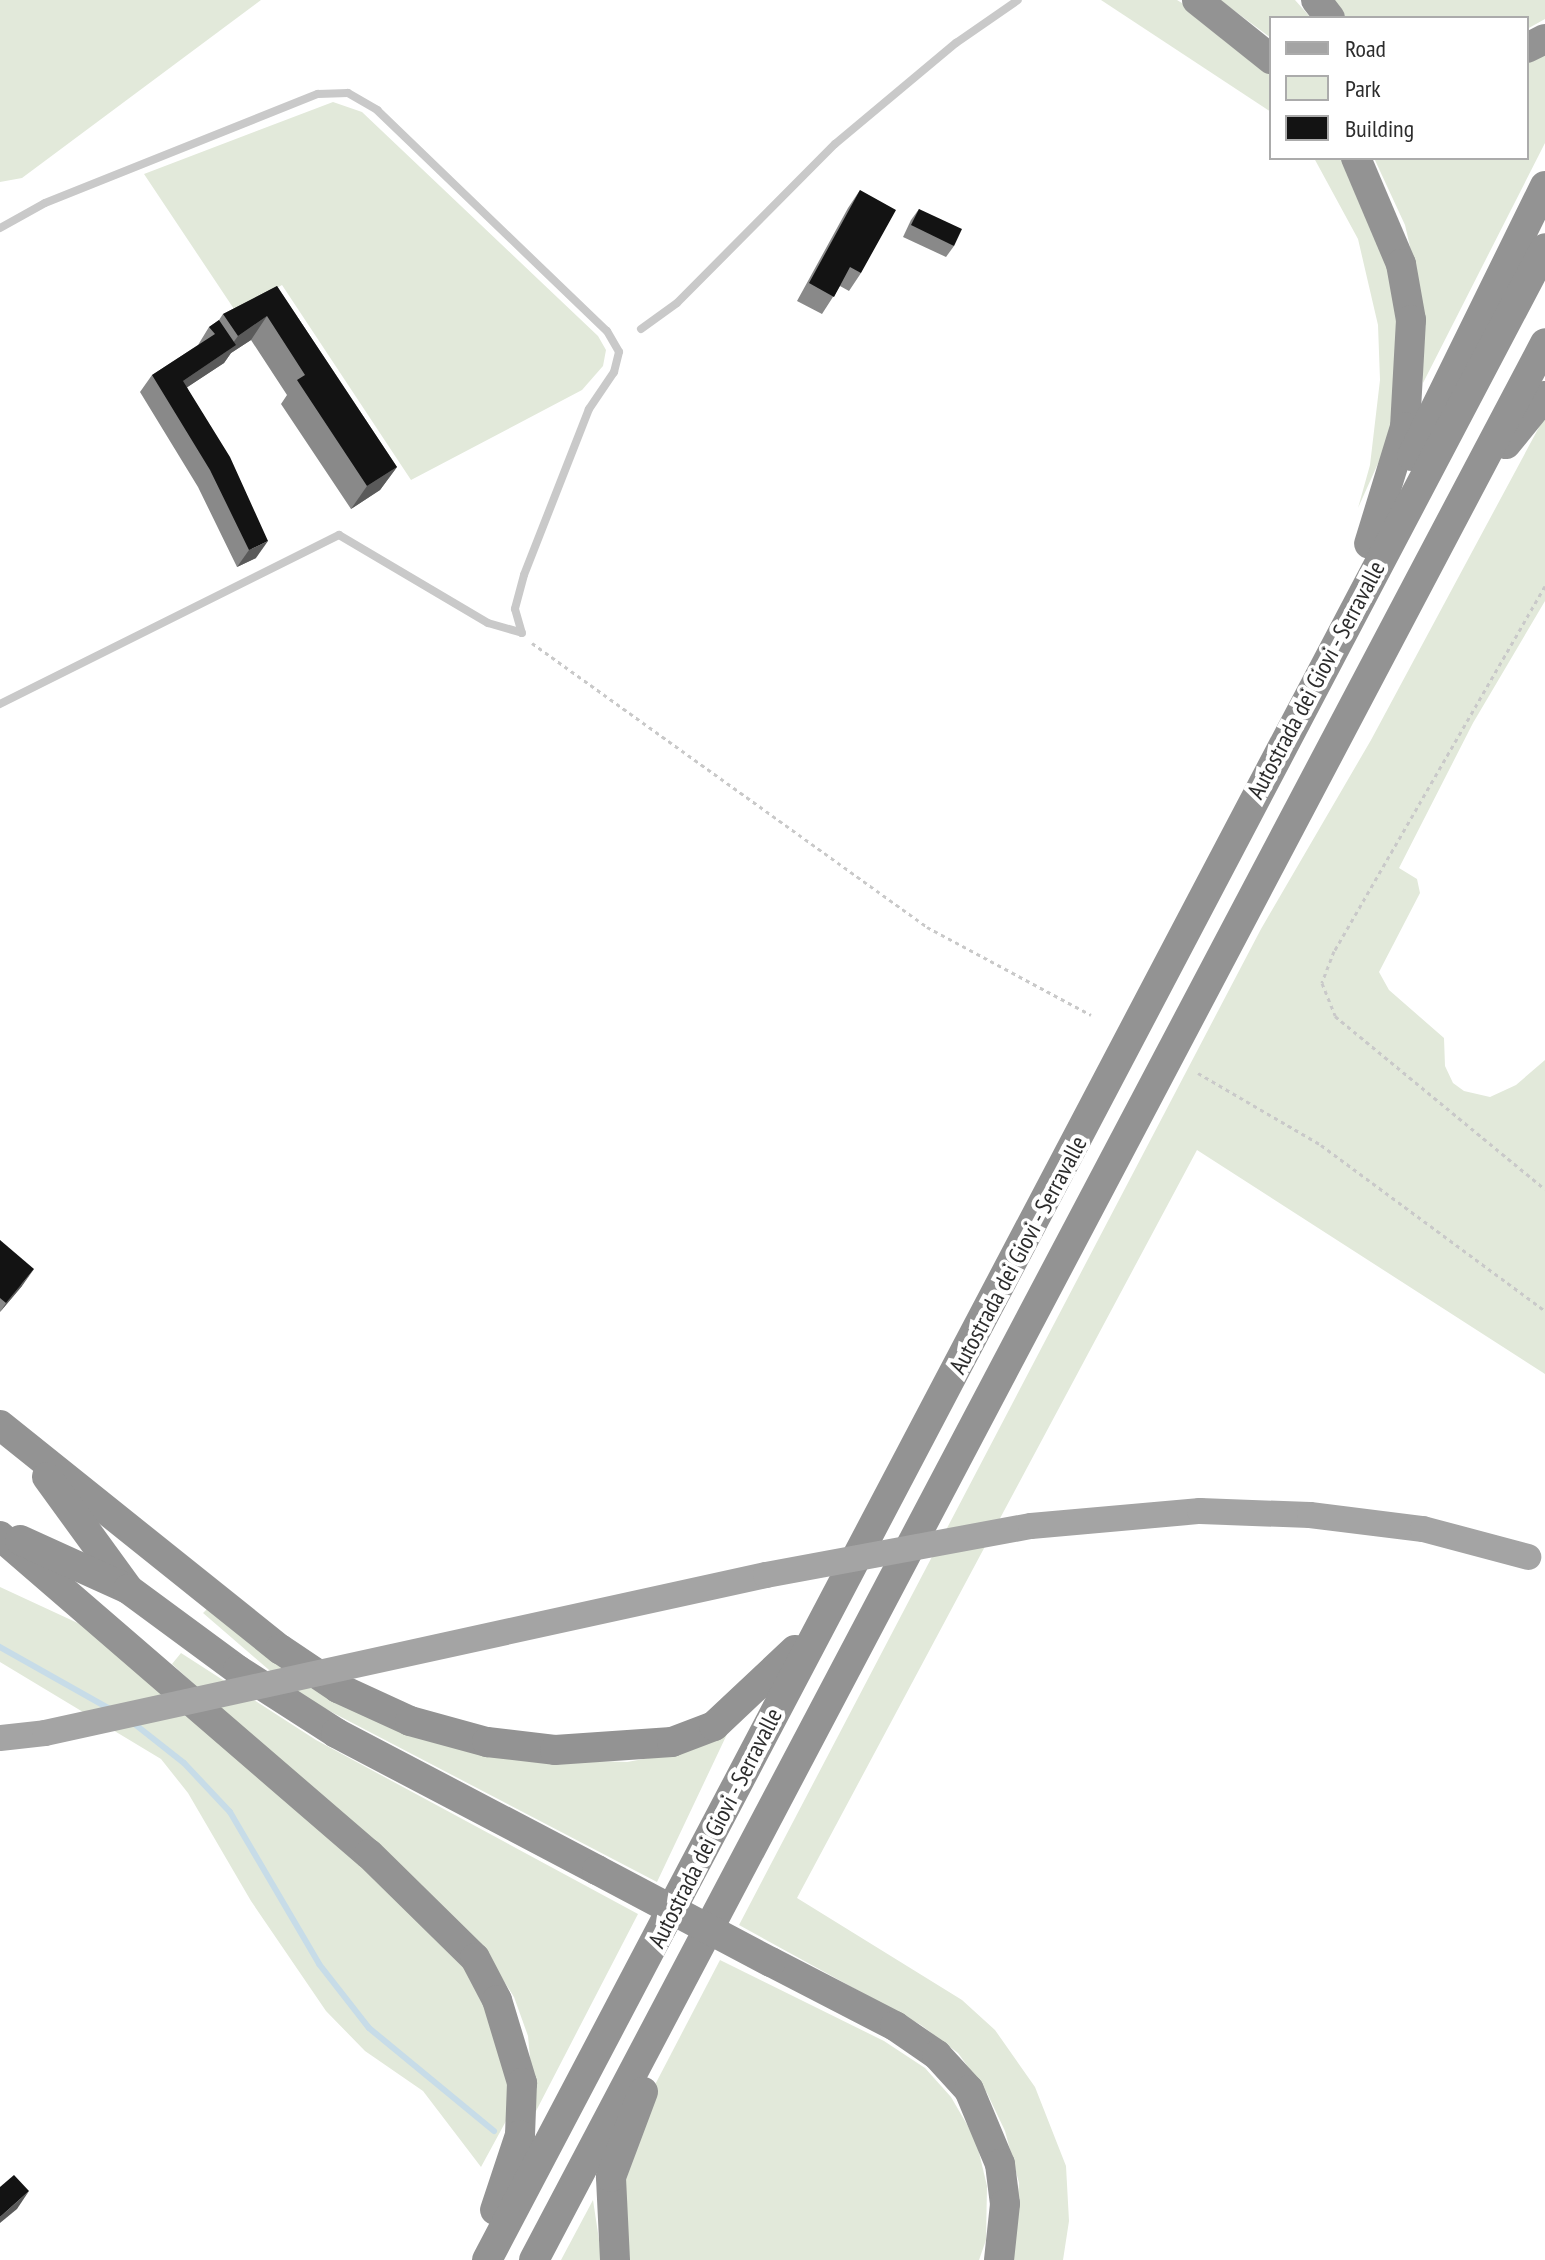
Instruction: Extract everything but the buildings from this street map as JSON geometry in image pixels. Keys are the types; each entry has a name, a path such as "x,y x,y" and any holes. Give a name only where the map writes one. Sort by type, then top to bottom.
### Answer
{"highway":[{"path":"1197,0 1269,57"},
{"path":"1316,0 1328,16"},
{"path":"1333,644 1375,529 1405,427 1411,320 1401,264 1357,160"},
{"path":"1375,529 1545,186"},
{"name":"Autostrada dei Giovi - Serravalle","path":"487,2260 995,1300 1333,644 1545,248"},
{"name":"Autostrada dei Giovi - Serravalle","path":"534,2260 1545,343"},
{"path":"1464,495 1545,396"},
{"path":"0,1425 29,1451 338,1688 410,1721 487,1742 555,1750 672,1742 714,1726 755,1692 829,1609"},
{"path":"29,1451 128,1589"},
{"path":"0,1533 128,1589 238,1670 336,1733 895,2026 937,2055 969,2090 1000,2164 1005,2204 999,2260"},
{"path":"0,1533 369,1854 475,1958 503,2014 522,2083 520,2135 476,2260"},
{"path":"615,2260 611,2177 623,2136 672,2036 744,1857"}],"main road":[{"path":"0,1738 45,1733 766,1575 1031,1526 1200,1511 1310,1515 1423,1529 1545,1562"}],"lane":[{"path":"641,329 677,303 844,136 1011,2"},
{"path":"0,228 45,203 318,94 348,93 377,110 607,331 619,352 614,372 589,409 524,575 515,609 522,633"},
{"path":"0,704 339,535 488,623 522,633"}],"path":[{"path":"1545,586 1334,951 1322,983 1335,1016 1545,1189"},
{"path":"522,633 916,920 1091,1015"},
{"path":"1198,1073 1321,1145 1545,1311"}],"green space":[{"path":"0,0 261,0 22,178 0,182"},
{"path":"1101,0 1177,0 1208,19 1269,67 1269,111"},
{"path":"1220,0 1295,0 1309,16 1269,16 1269,37"},
{"path":"1330,0 1545,0 1545,19 1529,28 1529,16 1343,16"},
{"path":"1545,52 1545,143 1423,383 1421,294 1405,225 1375,160 1529,160 1529,61"},
{"path":"333,102 362,112 598,336 606,350 603,366 582,390 411,480 282,285 236,312 144,174"},
{"path":"1315,160 1344,160 1381,239 1398,315 1398,385 1389,439 1358,508 1370,465 1380,380 1378,325 1358,239"},
{"path":"1545,416 1545,601 1473,723 1399,868 1417,879 1420,893 1379,972 1389,990 1444,1038 1445,1066 1453,1083 1464,1091 1490,1097 1516,1085 1545,1060 1545,1374 1197,1150 797,1898 962,2000 995,2030 1035,2087 1066,2166 1069,2221 1063,2260 1013,2260 1019,2183 1005,2131 987,2093 958,2053 921,2025 739,1925 1261,929 1371,740"},
{"path":"0,1587 82,1625 417,1912 484,1992 510,2075 506,2121 481,2167 423,2091 365,2051 326,2011 251,1901 188,1793 161,1759 0,1662"},
{"path":"214,1602 280,1660 560,1760 627,1762 677,1753 729,1730 657,1882 297,1694 203,1613"},
{"path":"181,1653 316,1740 638,1914 535,2113 528,2036 514,1997 486,1953 172,1664"},
{"path":"720,1960 884,2041 925,2068 951,2097 976,2140 987,2186 986,2240 979,2260 627,2260 620,2178 634,2125"},
{"path":"593,2200 602,2260 561,2260"}],"waterway":[{"path":"0,1647 112,1710"},
{"path":"132,1722 184,1763 230,1812 319,1964 369,2028 494,2131"}]}
